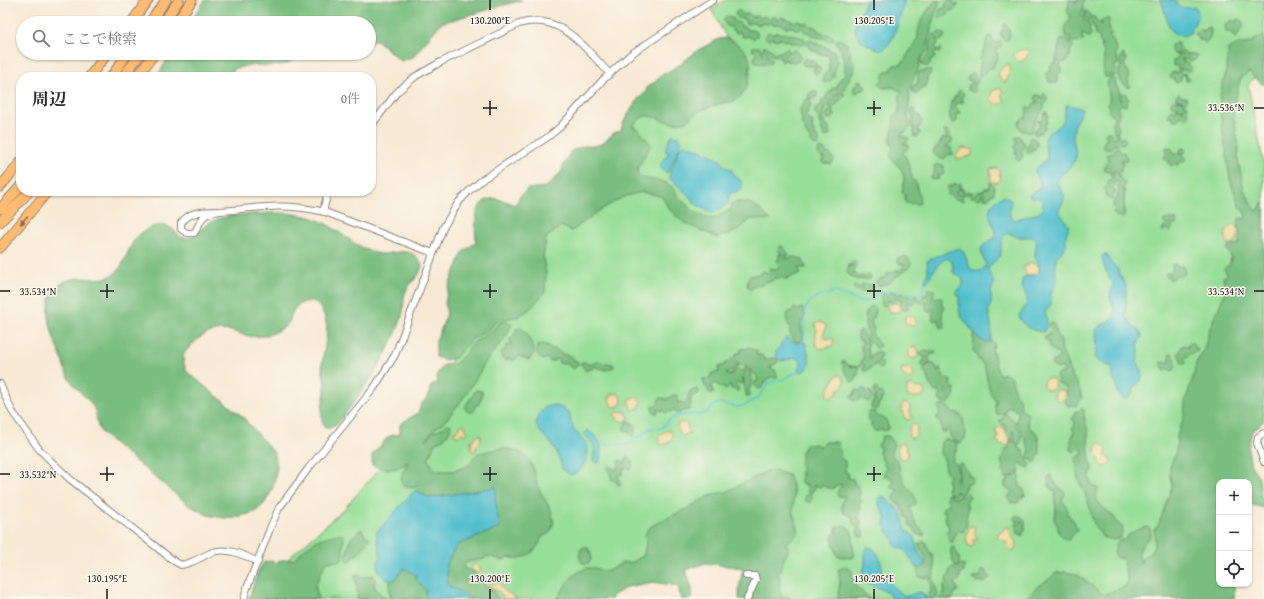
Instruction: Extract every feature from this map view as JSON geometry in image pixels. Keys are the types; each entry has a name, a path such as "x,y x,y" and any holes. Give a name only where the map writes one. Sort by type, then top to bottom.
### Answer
{"highway":[{"path":"136,16 148,0"},
{"path":"154,16 166,0"},
{"path":"168,16 179,0"},
{"path":"181,16 192,0"},
{"path":"93,72 102,60"},
{"path":"115,72 123,60"},
{"path":"127,72 136,60"},
{"path":"141,72 150,60"},
{"path":"0,187 16,168"},
{"path":"0,209 16,191"},
{"path":"3,219 25,196"},
{"path":"0,248 44,196"}],"street":[{"path":"244,599 271,526 286,498 374,388 395,355 443,228 468,192 487,176 548,138 631,54 713,0"},
{"path":"376,119 397,92 416,76 441,62 527,21 541,20 555,24 563,29 576,39 610,74"},
{"path":"323,212 327,196"},
{"path":"217,211 206,214 199,227 194,232 187,233 182,229 180,223 189,215 207,211 276,205 309,208 433,253"},
{"path":"0,384 12,411 39,449 71,480 174,561 181,565 211,552 222,550 237,553 258,562"},
{"path":"1264,433 1258,437 1257,443 1264,462"},
{"path":"746,576 754,576 756,580 747,599"}],"green space":[{"path":"205,0 522,0 441,23 413,57 401,61 376,40 376,16 195,16"},
{"path":"726,0 1264,0 1264,65 1248,85 1264,166 1264,267 1157,599 767,599 760,561 698,547 596,599 276,599 272,573 344,509 444,395 465,294 613,138 729,42 711,9"},
{"path":"949,0 953,1 956,5 958,4 958,6 953,11 950,11 948,15 941,18 938,16 939,11 941,8 945,8 946,3"},
{"path":"1070,0 1077,2 1077,0 1085,0 1083,3 1083,12 1081,12 1081,16 1084,17 1084,20 1088,21 1089,26 1091,27 1089,30 1091,33 1088,37 1082,33 1083,41 1073,42 1070,40 1071,37 1065,36 1066,24 1070,18 1067,11"},
{"path":"935,1 939,1 939,4 932,22 932,31 929,37 926,52 921,59 919,67 911,82 912,84 909,92 909,121 910,124 912,124 913,117 910,110 914,109 922,121 920,127 917,128 920,132 918,136 914,137 914,127 912,127 901,135 903,137 908,137 909,139 903,143 908,144 908,148 902,153 905,155 913,181 915,181 920,203 906,203 905,194 902,193 904,175 892,159 891,153 893,149 890,140 894,116 898,113 900,104 899,95 902,90 898,90 893,87 883,88 879,83 883,79 883,75 887,71 891,71 891,68 894,65 902,64 918,38 921,21"},
{"path":"739,10 744,15 748,13 753,17 757,15 761,18 764,16 769,19 771,17 775,17 778,20 781,17 795,22 798,20 803,23 808,23 815,27 818,31 832,36 833,41 827,41 824,38 813,36 801,28 798,30 792,27 785,27 778,23 775,25 770,23 762,23 758,25 753,22 749,24 746,23 744,19 738,18 735,15"},
{"path":"1087,11 1091,17 1094,17 1101,25 1102,24 1100,22 1103,21 1103,19 1109,19 1107,27 1111,33 1109,37 1112,38 1117,51 1115,54 1118,59 1118,64 1115,65 1117,74 1115,76 1111,75 1105,77 1103,68 1104,53 1101,47 1102,44 1099,41 1100,38 1095,35 1094,26 1090,20 1085,17 1084,12"},
{"path":"725,17 732,17 734,22 740,23 742,27 745,27 747,30 753,30 757,33 757,36 753,39 748,36 743,37 740,32 736,33 732,30 731,26 728,27 724,22"},
{"path":"1239,19 1242,21 1244,26 1235,38 1231,32 1226,32 1225,26 1232,20 1236,22"},
{"path":"1005,24 1009,29 1010,35 1009,39 1005,41 1003,40 1000,32 1005,31 1002,28"},
{"path":"1210,27 1211,31 1208,42 1205,43 1202,40 1199,40 1195,32 1200,29 1204,32 1206,28"},
{"path":"768,32 773,34 777,32 781,34 792,34 804,38 806,43 800,45 797,43 790,43 788,40 783,41 781,38 776,40 773,38 767,39 765,37"},
{"path":"939,32 945,35 941,41 937,39 938,44 935,47 937,50 941,48 942,51 940,53 936,52 934,55 935,58 930,60 930,65 928,67 922,65 922,62 929,53 930,41 934,34 937,35"},
{"path":"1264,35 1264,85 1249,72 1240,79 1233,112 1239,147 1238,160 1244,190 1257,212 1264,200 1264,421 1252,431 1248,448 1251,465 1259,477 1261,495 1264,500 1264,508 1252,505 1252,479 1216,479 1216,587 1234,587 1234,599 1025,599 1039,585 1056,573 1065,572 1076,574 1104,595 1126,586 1127,578 1123,562 1125,561 1122,558 1117,558 1114,553 1116,549 1115,545 1119,540 1124,540 1134,531 1148,527 1150,529 1151,536 1145,541 1139,552 1139,559 1141,563 1142,558 1150,553 1154,547 1154,530 1159,524 1172,486 1170,467 1176,452 1177,436 1184,416 1185,401 1194,375 1196,363 1204,350 1210,328 1225,293 1223,277 1227,275 1224,269 1230,264 1231,257 1227,249 1230,243 1233,246 1239,244 1239,218 1244,219 1246,215 1239,205 1230,179 1220,112 1220,95 1227,67 1228,49 1238,44 1247,44"},
{"path":"991,36 993,41 997,43 1001,42 1002,45 998,49 995,49 998,57 993,68 990,68 981,77 979,76 981,63 980,58 986,47 985,43"},
{"path":"725,38 745,50 749,58 749,79 745,90 739,98 733,102 724,102 700,111 688,121 675,123 648,116 638,120 633,126 638,129 651,145 637,169 638,175 645,179 662,181 670,185 684,203 700,215 715,218 731,209 732,203 744,202 753,205 771,220 751,219 737,231 717,238 683,222 670,210 661,196 641,192 623,197 597,212 572,231 561,226 546,238 543,258 546,273 545,292 530,309 517,317 497,320 490,329 471,340 455,358 445,360 436,357 436,341 447,314 445,303 448,288 463,252 476,242 475,228 477,213 483,202 490,199 498,199 515,205 520,196 527,189 545,187 551,183 561,172 571,151 584,146 602,144 614,133 621,130 624,121 638,99 645,93 648,86 662,75 681,64 698,50 719,39"},
{"path":"1065,38 1069,40 1069,44 1071,42 1073,47 1070,51 1071,54 1067,57 1068,59 1066,62 1062,62 1060,65 1062,68 1061,72 1056,77 1058,80 1056,83 1049,82 1046,74 1047,72 1051,72 1050,66 1056,62 1060,41"},
{"path":"810,40 821,46 827,47 830,51 834,51 837,62 834,77 830,81 824,83 822,78 830,68 828,66 830,60 827,55 820,54 808,47 807,41"},
{"path":"836,40 841,40 847,44 850,51 850,57 854,63 853,73 850,74 849,80 845,85 845,89 833,96 832,100 825,108 822,119 829,129 830,135 824,137 818,117 815,114 815,110 821,105 822,100 826,99 828,93 831,93 833,88 837,88 838,82 841,81 840,79 845,74 844,70 846,67 843,60 845,57 841,55 842,50 836,44"},
{"path":"1179,43 1179,47 1181,48 1177,54 1173,54 1171,45"},
{"path":"764,46 768,47 775,53 781,52 787,48 790,52 785,56 784,61 782,62 780,57 768,55 763,49"},
{"path":"753,47 760,47 765,56 772,59 771,62 768,64 756,63 754,59 757,53 752,50"},
{"path":"792,50 801,55 798,62 786,61 786,59 792,54"},
{"path":"1183,51 1187,55 1196,54 1196,59 1192,61 1189,61 1188,59 1183,60 1181,58 1184,63 1187,63 1191,67 1190,72 1178,69 1177,65 1173,66 1173,61 1178,57 1177,54 1181,54"},
{"path":"1123,54 1127,61 1124,65 1129,77 1128,81 1130,87 1127,88 1119,75 1121,56"},
{"path":"805,59 812,60 820,68 820,71 817,74 815,74 813,69 816,69 816,67 803,65 802,62"},
{"path":"167,60 293,60 287,64 271,66 249,65 234,69 232,72 160,72"},
{"path":"926,70 931,71 930,75 927,76 927,84 926,86 922,87 916,95 912,92 913,86 918,83 918,72 924,72"},
{"path":"1179,70 1182,74 1185,73 1186,77 1189,77 1189,81 1186,81 1185,74 1182,75 1180,81 1177,83 1175,82 1175,79 1170,78 1172,73 1177,73"},
{"path":"972,72 978,79 973,87 976,90 973,93 968,89 968,85 971,84 971,81 967,79"},
{"path":"1112,77 1116,80 1115,83 1119,90 1119,100 1121,101 1121,92 1126,94 1127,98 1129,99 1125,107 1122,104 1118,108 1119,114 1116,123 1119,128 1117,134 1114,133 1112,123 1114,117 1108,111 1110,107 1108,105 1109,96 1107,83"},
{"path":"859,80 862,81 862,84 865,85 866,88 855,94 854,87"},
{"path":"960,90 964,94 960,99 963,100 963,103 955,105 960,114 956,114 957,121 953,124 950,118 951,101 954,101 954,97 957,96 958,91"},
{"path":"815,91 818,93 816,98 810,99 811,107 808,109 805,117 813,122 812,130 819,140 819,145 814,146 811,139 805,132 806,129 801,124 800,109 804,101 809,98 808,95"},
{"path":"842,92 844,93 844,96 832,109 832,114 835,114 835,116 831,119 826,118 826,115 831,109 829,106 830,104"},
{"path":"1044,93 1047,96 1047,101 1044,108 1035,120 1032,127 1033,129 1028,133 1026,131 1022,131 1018,125 1022,118 1026,118 1027,107 1031,108 1034,103 1037,102 1035,98 1036,95 1039,95 1042,98"},
{"path":"1178,94 1186,97 1187,100 1184,104 1187,104 1188,108 1184,107 1183,109 1171,105 1173,100 1183,101 1176,99"},
{"path":"1178,108 1188,111 1188,117 1186,119 1181,116 1176,121 1173,120 1172,116 1169,117 1168,113 1171,112 1171,110 1173,109 1175,111"},
{"path":"1047,112 1048,116 1045,128 1041,133 1038,133 1037,135 1034,134 1034,131 1040,124 1037,121 1042,120 1043,115 1045,115 1044,113"},
{"path":"947,130 952,142 946,146 950,147 953,154 949,154 942,159 936,156 933,152 943,138 947,139 944,131"},
{"path":"1107,131 1111,133 1112,138 1115,138 1116,135 1119,135 1120,138 1123,137 1125,139 1124,144 1121,143 1106,149 1102,146 1107,138 1105,134"},
{"path":"1018,135 1025,144 1021,151 1023,156 1019,162 1016,159 1018,154 1015,153 1016,149 1014,148 1017,141 1015,138"},
{"path":"1030,137 1035,139 1038,144 1035,149 1032,149 1031,153 1028,154 1026,150 1027,146 1030,145"},
{"path":"1118,147 1121,153 1124,152 1127,159 1126,161 1121,159 1123,165 1121,167 1121,172 1117,172 1125,184 1123,189 1125,191 1124,217 1122,218 1119,216 1117,217 1113,212 1115,209 1113,207 1113,203 1118,196 1117,194 1120,189 1118,187 1119,183 1116,181 1112,187 1115,191 1111,200 1105,195 1105,188 1108,186 1107,182 1113,177 1110,174 1116,170 1110,172 1109,170 1106,171 1103,167 1106,166 1105,163 1108,160 1106,154 1109,152 1113,153 1115,148"},
{"path":"1166,147 1171,148 1175,155 1184,148 1185,153 1181,153 1181,156 1186,157 1185,161 1181,161 1178,165 1175,163 1172,166 1169,164 1169,161 1164,158 1166,154"},
{"path":"819,149 824,149 826,153 831,155 834,160 832,164 823,163 823,157 818,154"},
{"path":"938,164 940,166 944,166 944,174 938,174 938,180 936,178 935,180 932,180 931,177 935,171 934,166"},
{"path":"990,182 994,186 994,193 988,199 984,198 984,195 982,194 981,198 978,199 976,197 971,197 970,194 962,195 959,183 964,192 968,191 975,194 983,191 985,188 989,188"},
{"path":"956,183 960,190 955,193 962,196 963,201 955,199 947,194 949,192 948,186 952,187 953,184"},
{"path":"269,213 292,214 314,218 328,225 365,249 381,254 400,252 410,253 418,258 422,266 421,271 406,291 401,320 386,354 361,393 335,426 329,428 325,427 322,423 325,389 322,362 327,327 323,313 314,301 307,301 299,305 292,313 289,322 274,333 266,336 253,336 224,330 210,332 198,339 183,355 187,372 242,416 275,454 277,467 273,488 265,503 255,512 235,518 224,518 207,515 189,505 101,432 93,406 73,384 66,373 51,330 49,320 50,299 54,291 62,283 68,280 75,278 101,278 114,274 118,271 136,238 154,226 167,226 173,229 180,237 188,238 220,218 233,215"},
{"path":"1171,217 1173,220 1177,220 1176,225 1172,224 1170,232 1167,229 1163,231 1163,228 1168,225 1163,222 1164,220 1169,220"},
{"path":"781,246 789,255 786,257 786,255 783,254 782,255 784,258 790,259 791,257 797,257 803,260 806,268 798,268 801,274 792,276 791,278 788,277 787,279 784,279 782,276 779,280 777,277 769,282 765,281 764,284 750,289 747,286 747,281 750,276 757,274 761,275 761,272 764,271 767,273 770,272 770,268 777,269 779,265 776,262 779,258 779,254 781,254 778,250"},
{"path":"904,256 907,257 911,263 910,266 889,283 879,286 876,283 877,281 887,276 887,273 895,270 901,270 904,264 900,264 897,260 898,258 902,258"},
{"path":"855,260 856,264 853,274 855,273 859,277 869,275 871,277 870,279 857,280 847,273 848,268 853,266 847,266"},
{"path":"1174,264 1179,267 1183,266 1185,273 1180,276 1176,275 1170,280 1170,276 1167,277 1165,274 1171,273 1173,268 1172,265"},
{"path":"862,284 874,285 873,288 864,292 856,291 853,287 855,285 863,288"},
{"path":"928,289 934,290 933,298 941,297 941,303 944,308 942,316 945,328 941,328 938,319 934,321 932,319 934,310 932,308 931,311 928,311 925,307 929,302 923,304 918,300 923,297 923,295 927,295"},
{"path":"893,292 899,295 902,293 906,296 911,296 912,298 914,296 918,297 913,304 906,301 909,304 908,309 903,310 900,304 902,302 895,299 894,302 889,302 889,300 887,300 885,306 882,305 881,294 886,294 888,296"},
{"path":"869,307 873,307 876,310 871,322 874,329 872,334 880,346 875,348 873,344 867,340 865,319"},
{"path":"795,308 798,310 803,308 803,313 806,315 801,323 803,334 802,340 799,341 795,341 792,337 789,330 791,328 787,320 787,314"},
{"path":"507,321 512,324 504,340 489,357 465,396 447,419 432,431 426,441 434,431 444,428 447,424 451,425 446,436 436,442 428,459 434,469 449,471 457,470 471,464 473,458 478,453 502,448 519,452 528,458 533,467 541,493 552,514 553,524 549,533 542,536 534,551 525,557 508,557 503,560 486,556 484,559 464,563 464,568 476,574 484,585 492,589 498,599 467,599 449,596 429,502 416,494 418,486 412,488 405,487 401,482 403,470 409,461 400,467 387,469 372,465 372,455 389,436 400,434 400,424 418,413 421,405 430,394 430,387 437,382 437,374 444,365 455,364 466,353 471,344 491,332 500,322"},
{"path":"1052,322 1061,341 1061,348 1070,372 1079,388 1082,398 1076,406 1068,406 1065,402 1068,397 1066,390 1067,388 1059,384 1056,376 1059,373 1065,372 1061,367 1059,369 1051,365 1052,361 1055,361 1060,356 1049,347 1049,341 1045,340 1045,337 1049,335 1049,332 1053,330 1050,326 1050,323"},
{"path":"520,327 526,332 530,339 534,354 529,360 519,356 514,360 508,359 505,361 501,357 501,352 505,350 506,345 511,345 510,339 516,333 516,329"},
{"path":"861,330 868,345 867,349 869,352 869,359 871,359 871,355 875,352 879,351 880,353 879,361 883,366 880,369 877,364 866,371 863,370 864,365 861,363 861,360 864,358 861,347 863,341 860,341 858,338 858,332"},
{"path":"974,334 994,343 994,347 992,348 995,365 1000,375 1004,373 1012,378 1015,394 1019,398 1020,408 1028,414 1028,426 1035,432 1038,438 1040,454 1035,463 1032,461 1032,458 1029,458 1028,455 1030,450 1025,440 1026,438 1023,435 1020,436 1022,439 1020,444 1013,440 1015,438 1013,431 1012,440 1008,440 1005,426 999,420 1003,419 1003,415 1005,413 1016,422 1017,427 1021,431 1022,430 1019,427 1018,422 1016,421 1018,415 1017,410 1014,410 1013,407 1011,408 1008,406 1007,409 1005,409 1006,411 1002,414 996,413 996,400 990,393 984,364 981,363 981,360 978,360 977,356 973,352 974,339 972,337"},
{"path":"1190,342 1195,345 1194,348 1198,348 1197,352 1190,354 1184,359 1186,362 1184,365 1178,355 1182,346 1184,345 1188,348 1188,344"},
{"path":"542,344 555,349 564,355 572,357 573,360 577,361 579,364 574,369 566,363 559,363 558,359 550,362 547,358 543,360 539,357 537,352 537,346"},
{"path":"749,347 753,350 757,350 756,355 762,355 765,360 772,358 777,359 778,362 769,368 775,370 778,377 771,377 763,384 762,388 757,389 755,387 755,382 758,380 757,376 749,367 745,368 743,365 736,363 738,366 726,374 730,376 733,371 738,369 741,370 743,375 745,374 745,369 749,370 751,373 750,376 752,379 752,385 749,389 749,397 746,396 743,377 742,383 739,384 737,382 735,385 739,388 738,391 730,388 730,385 726,390 715,383 711,386 714,393 710,393 708,391 709,388 705,387 703,379 705,378 708,380 712,373 719,372 719,366 724,366 726,363 730,362 733,365 734,364 731,361 732,358 735,357 737,353 740,353 741,349 746,349"},
{"path":"923,350 928,352 932,350 935,351 935,354 931,354 929,357 930,363 924,367 920,363 925,361 925,356 920,356 919,354"},
{"path":"1172,353 1176,359 1174,363 1176,365 1174,370 1171,371 1170,369 1164,371 1164,368 1160,364 1161,362 1170,362 1169,355"},
{"path":"599,361 603,364 613,364 614,367 606,370 596,367 586,371 581,364 582,362 585,362 589,365"},
{"path":"844,361 850,367 850,365 857,367 860,364 861,365 857,370 859,373 858,375 855,375 855,382 851,382 844,370 844,366 841,363"},
{"path":"931,363 935,365 938,372 940,367 945,379 950,379 951,381 950,387 945,391 946,394 952,388 955,388 954,396 948,404 940,401 938,391 935,392 924,372 924,369"},
{"path":"876,388 879,393 883,393 884,397 878,404 879,408 876,410 870,407 873,402 876,401 874,399 876,396 874,394 874,389"},
{"path":"695,389 699,391 698,394 692,396 689,410 682,411 680,414 674,409 671,412 669,411 666,413 664,410 661,411 658,409 657,414 652,409 652,406 659,403 658,401 660,398 667,399 674,395 678,396 678,402 685,403 691,390 693,391"},
{"path":"861,389 865,389 866,392 871,392 873,398 869,402 861,398 858,401 854,401 852,399 851,396 855,394 854,392 856,390 860,391"},
{"path":"476,390 482,391 482,397 479,404 476,405 474,411 469,413 465,408"},
{"path":"942,404 954,412 959,413 959,416 961,415 963,418 966,434 961,443 958,443 955,439 954,440 951,438 949,431 950,428 946,429 947,432 941,432 942,427 937,418 940,413 939,408"},
{"path":"1082,408 1084,410 1088,432 1089,456 1093,470 1089,476 1092,486 1098,488 1096,501 1114,517 1117,523 1123,528 1121,537 1114,540 1102,537 1098,531 1085,493 1077,476 1075,458 1082,455 1083,452 1082,449 1077,448 1074,452 1071,450 1071,441 1074,432 1072,428 1075,424 1072,418 1075,416 1075,411 1079,411"},
{"path":"869,411 876,412 876,416 882,417 887,423 888,429 884,431 881,429 879,431 875,431 868,419"},
{"path":"628,421 636,425 634,430 636,433 633,436 630,435 629,431 625,431 623,427"},
{"path":"882,436 889,436 894,445 891,454 898,462 899,472 905,484 914,495 916,502 914,506 910,507 910,510 915,522 925,535 923,536 917,534 913,527 909,526 909,520 905,517 905,512 902,510 901,505 895,502 894,498 897,491 896,489 890,487 894,483 893,480 887,475 884,476 883,474 886,468 879,453 880,448 878,445"},
{"path":"944,439 956,442 957,450 955,451 952,461 956,464 958,474 955,482 958,482 959,463 961,463 968,472 969,476 973,478 971,483 966,483 966,487 961,495 958,494 957,491 955,495 950,494 952,497 956,498 957,496 963,497 966,492 970,496 966,502 968,508 966,519 967,525 963,532 957,530 952,543 949,540 947,532 949,528 945,518 945,511 942,511 944,506 948,505 949,503 947,494 950,493 947,490 949,485 947,480 949,475 946,471 945,461 940,453 941,442"},
{"path":"1012,441 1016,443 1020,450 1024,450 1025,457 1027,457 1031,464 1029,468 1024,466 1022,463 1018,466 1021,472 1019,472 1020,478 1018,480 1020,483 1020,488 1023,488 1025,495 1019,499 1019,502 1016,503 1011,503 1008,497 1012,492 1005,487 1005,482 1008,481 1008,478 1010,477 1004,478 1001,460 1005,450 1008,449 1008,444"},
{"path":"826,442 837,442 839,445 838,450 840,451 841,459 845,461 845,472 848,473 848,478 853,479 855,484 859,487 859,497 862,501 859,505 861,508 858,517 861,521 860,528 865,533 863,537 860,537 857,533 858,528 854,524 853,518 844,513 842,509 842,503 845,496 838,497 837,493 842,486 841,484 835,486 833,489 823,485 820,487 814,485 815,488 811,493 812,499 809,503 805,500 808,493 807,485 804,485 801,482 801,451 804,449 803,447 805,444 816,444 818,446"},
{"path":"627,457 633,460 631,463 633,467 631,469 627,467 626,469 623,469 623,474 619,475 618,478 620,479 621,484 619,485 616,481 612,480 607,469 609,466 614,470 617,469 619,465 618,461 620,460 625,463"},
{"path":"774,470 788,475 793,488 793,513 799,531 785,544 788,546 788,552 783,560 778,575 780,576 779,588 781,596 783,598 788,596 790,599 739,599 739,588 743,568 705,563 686,570 692,588 692,599 681,599 678,586 653,582 627,587 612,596 612,599 557,599 569,580 586,568 596,568 602,571 610,570 622,563 633,562 644,555 646,541 645,535 653,525 707,497 726,492 767,471"},
{"path":"1050,475 1058,487 1065,493 1062,500 1068,510 1067,513 1074,521 1077,528 1069,540 1065,539 1058,532 1058,527 1054,519 1056,511 1056,491 1052,490 1049,485 1048,478"},
{"path":"1016,515 1022,517 1025,521 1025,531 1022,533 1023,537 1019,533 1017,534 1019,530 1016,530 1016,524 1020,524 1022,521 1015,521 1014,517"},
{"path":"843,525 852,531 854,557 849,558 837,556 832,537 837,533 836,527"},
{"path":"361,529 370,539 353,557 351,563 347,559 346,555 351,538"},
{"path":"331,535 344,535 342,560 327,562 325,565 319,579 315,584 318,599 249,599 258,571 264,562 271,561 275,563 282,560 294,559 314,542"},
{"path":"923,541 926,542 934,561 934,580 938,596 936,599 929,598 928,593 931,592 930,589 932,588 930,576 927,578 919,577 918,568 926,565 924,555 919,546 919,543 922,544"},
{"path":"587,547 591,557 589,563 584,564 579,555 581,549"},
{"path":"954,547 959,558 958,566 955,565 953,561 951,552 951,548"},
{"path":"961,564 964,565 964,572 960,574 960,579 955,583 958,590 955,592 953,599 939,599 943,595 944,585 947,583 946,578 950,574 949,571 952,567 958,567"},
{"path":"845,566 852,571 852,577 855,585 870,599 838,599 840,580 838,570"},
{"path":"402,568 418,571 430,599 390,599 390,581"},
{"path":"981,569 986,571 990,578 984,583 973,579 973,577 980,577"},
{"path":"358,573 360,577 373,575 376,581 374,584 376,590 386,599 358,599 355,575"}],"sand":[{"path":"1027,49 1030,52 1023,60 1018,62 1014,56 1016,52"},
{"path":"1008,64 1011,68 1007,81 1004,82 998,77 998,75 1001,69"},
{"path":"1000,88 1003,92 1001,95 1005,100 999,105 990,99 992,91"},
{"path":"962,148 972,149 973,151 971,156 957,159 956,155"},
{"path":"997,168 1000,171 999,174 1001,178 1000,181 996,183 990,180 990,169"},
{"path":"1235,224 1239,230 1237,240 1234,244 1228,244 1225,235 1226,232"},
{"path":"1030,262 1040,267 1037,274 1027,275 1024,271 1024,266 1028,266"},
{"path":"898,303 901,309 899,312 889,312 888,305"},
{"path":"911,315 916,319 914,326 905,323 905,317"},
{"path":"820,322 826,325 823,334 826,339 831,338 834,340 832,346 820,349 815,343 817,330 815,325 816,323"},
{"path":"917,346 919,353 916,358 912,359 909,356 909,348"},
{"path":"911,367 914,374 913,379 911,380 907,379 901,372 903,368 906,369"},
{"path":"838,375 843,378 844,383 841,388 837,390 838,394 831,398 827,395 828,390 835,377"},
{"path":"1047,378 1051,378 1055,384 1051,390 1047,390 1043,386 1043,382"},
{"path":"912,385 917,388 923,388 925,392 924,395 921,397 907,396 907,387"},
{"path":"1060,389 1064,391 1066,395 1064,399 1060,401 1056,399 1054,395 1056,391"},
{"path":"617,393 622,399 621,405 616,407 611,406 609,399 612,394"},
{"path":"634,397 638,398 641,402 639,408 633,410 630,407 630,399"},
{"path":"904,403 907,403 910,406 909,411 912,417 910,420 905,419 901,409"},
{"path":"625,411 629,418 625,422 620,421 614,415 616,412"},
{"path":"678,423 687,424 689,433 683,436 679,432"},
{"path":"462,424 468,433 465,435 462,433 459,436 455,436 454,432 458,430"},
{"path":"913,424 917,427 916,436 910,438 908,436 910,431 909,427"},
{"path":"998,427 1002,427 1005,430 1010,441 1008,446 1000,444 996,441 998,436 995,430"},
{"path":"665,431 670,431 673,435 670,442 663,445 658,442 658,440 660,435"},
{"path":"479,435 481,436 481,442 476,446 476,451 474,452 472,451 472,444 470,442"},
{"path":"901,443 905,444 908,453 907,458 899,458 897,445"},
{"path":"1098,443 1103,445 1107,450 1105,456 1111,459 1111,462 1105,467 1100,464 1099,458 1096,455 1096,447"},
{"path":"969,527 975,527 974,533 978,539 973,540 974,545 971,547 967,544 966,537"},
{"path":"1005,527 1009,527 1011,535 1017,543 1013,552 1009,550 1005,541 997,537 998,533 1002,532"},
{"path":"476,564 480,568 481,573 491,584 495,582 500,583 505,591 517,599 504,599 500,593 482,581 478,574 471,569 471,566"}],"water":[{"path":"867,0 903,0 904,2 894,35 887,47 882,50 874,48 861,41 856,34 856,23"},
{"path":"1161,0 1174,0 1178,5 1183,7 1195,7 1199,14 1191,32 1182,36 1174,34 1169,26"},
{"path":"1067,105 1082,109 1075,124 1073,133 1076,157 1071,166 1061,175 1057,182 1064,195 1059,212 1069,226 1066,235 1066,246 1056,258 1055,272 1057,281 1051,293 1051,304 1045,312 1048,326 1043,332 1035,331 1026,326 1019,316 1027,303 1027,297 1021,282 1022,278 1036,274 1040,268 1035,257 1035,239 1033,237 1017,237 1008,233 1003,237 1000,256 989,267 988,271 994,283 991,292 991,304 988,310 992,334 990,342 985,342 978,338 961,316 959,310 959,296 956,292 962,285 963,281 962,278 953,272 952,263 949,259 942,261 934,270 927,282 924,281 928,272 927,261 960,248 963,251 971,269 974,271 979,271 985,268 986,264 982,256 981,248 995,238 990,218 990,210 991,206 998,199 1004,196 1010,199 1010,215 1014,220 1039,213 1041,211 1043,203 1040,199 1038,197 1032,198 1029,196 1038,190 1040,184 1035,170 1044,162 1047,156 1045,142 1046,137 1062,123"},
{"path":"673,134 676,138 678,136 681,143 668,173 663,171 660,165 668,154 668,152 665,151"},
{"path":"685,144 714,156 721,161 725,167 732,170 734,176 741,181 742,188 740,191 729,195 729,203 713,213 697,205 669,177 680,148"},
{"path":"1106,254 1118,269 1119,274 1126,285 1126,317 1132,325 1139,330 1142,336 1138,344 1139,351 1137,362 1142,372 1142,378 1134,387 1130,397 1124,399 1118,393 1116,383 1113,378 1112,367 1100,363 1095,357 1097,349 1096,330 1114,316 1114,308 1110,297 1113,284 1103,264 1102,256"},
{"path":"786,338 795,343 803,342 806,344 809,364 805,370 801,372 798,370 801,363 800,360 796,358 781,361 776,357 776,351"},
{"path":"553,405 569,412 573,429 588,445 587,454 582,467 579,471 571,475 562,469 555,449 537,427 536,423 540,413 546,407"},
{"path":"587,430 596,437 600,444 601,452 599,463 593,461 594,445 584,434"},
{"path":"497,487 495,498 500,528 457,545 446,564 448,585 472,599 426,599 426,590 416,580 416,575 404,568 394,581 385,578 378,572 378,562 381,556 376,533 415,490 430,498"},
{"path":"883,496 901,512 906,530 915,537 917,550 923,558 925,565 922,568 916,567 905,550 896,547 892,537 885,528 885,515 878,502 879,498"},
{"path":"868,547 876,551 880,559 884,577 899,592 907,596 920,592 924,594 927,599 893,599 883,590 865,582 862,575 865,565 865,550"}],"waterway":[{"path":"804,342 806,308 808,304 817,297 833,292 840,293 860,302 868,301 878,294 892,291 919,295 922,292 926,281"},
{"path":"600,444 625,445 649,429 662,428 669,420 675,417 682,415 702,414 708,412 714,405 719,403 738,407 745,405 759,397 769,383 784,379 799,371"}]}
